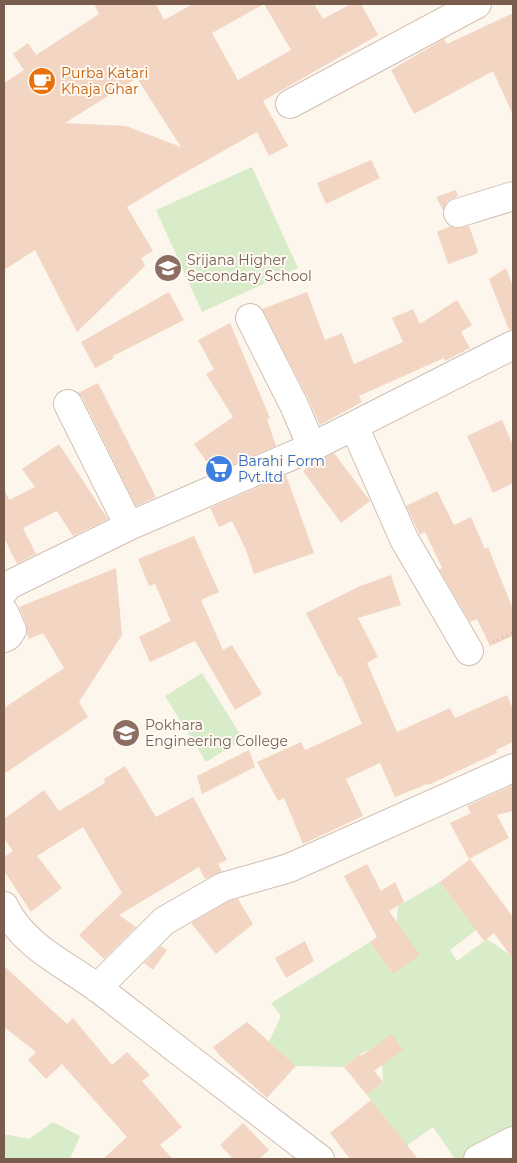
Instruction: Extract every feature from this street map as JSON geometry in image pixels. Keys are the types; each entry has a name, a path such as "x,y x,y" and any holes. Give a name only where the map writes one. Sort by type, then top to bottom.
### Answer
{"street":[{"path":"290,104 477,4"},
{"path":"458,213 513,196"},
{"path":"250,318 294,405 312,447"},
{"path":"4,638 12,630 5,592 129,526 312,447 513,345"},
{"path":"68,404 129,526"},
{"path":"354,426 404,539 469,652"},
{"path":"97,988 164,921 222,887 289,868 513,768"},
{"path":"4,906 19,930 35,946 97,988 303,1154"},
{"path":"478,1159 513,1141"}],"green space":[{"path":"252,167 298,268 202,312 156,210"},
{"path":"202,673 243,739 206,762 165,696"},
{"path":"440,882 462,912 479,928 450,950 457,961 487,939 513,956 513,1159 455,1159 433,1127 388,1159 356,1159 394,1129 367,1095 383,1082 382,1065 371,1049 360,1054 344,1067 296,1066 269,1042 281,1016 271,1003 370,942 393,974 398,906"},
{"path":"53,1122 80,1136 70,1159 4,1159 4,1134 29,1139"}],"building":[{"path":"94,4 156,4 164,20 193,4 264,4 314,4 323,19 351,4 361,4 378,35 263,101 288,146 269,156 257,132 127,207 153,251 141,258 145,266 77,332 35,250 4,270 4,83 24,70 13,54 28,43 36,55 99,14","holes":["264,4 291,50 238,80 212,33","137,78 181,147 126,126 65,123"]},
{"path":"513,13 513,115 493,71 414,114 391,70 444,39 447,44"},
{"path":"371,160 380,178 326,204 317,183"},
{"path":"456,190 458,196 447,202 443,210 436,197"},
{"path":"451,226 455,228 469,226 478,251 476,254 448,264 437,232"},
{"path":"506,268 513,287 513,329 509,330 489,279"},
{"path":"169,292 184,320 113,356 114,358 95,368 81,342"},
{"path":"307,292 325,340 342,333 354,364 403,342 392,318 413,309 420,324 457,300 472,325 461,332 470,348 445,361 444,358 359,396 362,402 320,425 262,309"},
{"path":"230,323 270,418 267,419 276,446 214,472 194,444 233,417 206,374 214,369 198,340"},
{"path":"98,383 156,497 136,506 82,397 78,393"},
{"path":"502,420 513,445 513,483 493,493 467,436"},
{"path":"59,444 108,519 73,536 57,511 23,528 36,554 17,564 4,538 4,489 9,500 35,487 22,469"},
{"path":"334,453 370,501 341,523 303,471"},
{"path":"286,475 314,553 254,574 246,550 232,521 219,527 210,508"},
{"path":"437,491 454,525 471,517 485,549 488,547 513,609 513,636 490,646 477,619 470,622 439,569 442,568 425,532 420,535 406,506"},
{"path":"194,536 219,592 201,600 223,650 232,645 262,694 235,710 195,641 150,662 139,637 171,621 155,584 149,586 138,559"},
{"path":"116,568 122,635 79,702 88,717 4,774 4,708 64,668 43,633 29,639 26,624 19,607"},
{"path":"391,575 401,605 358,618 378,657 367,663 397,732 450,708 455,718 507,695 513,709 513,742 496,750 497,753 428,785 395,797 380,763 346,779 363,816 303,844 284,798 278,801 257,762 301,742 305,750 362,724 341,676 339,677 306,613 360,586"},
{"path":"249,750 255,767 202,794 197,776"},
{"path":"125,766 156,817 193,797 227,860 218,864 222,871 205,879 199,867 119,915 136,927 104,959 79,935 122,893 83,827 37,856 62,888 31,912 4,871 4,857 13,851 4,838 4,819 44,790 59,811 105,783 104,779"},
{"path":"513,785 513,811 497,815 509,838 469,859 450,823 471,813 467,806"},
{"path":"470,859 513,917 513,959 494,933 484,941 440,882"},
{"path":"367,864 381,891 395,882 404,902 389,911 420,955 393,974 370,942 377,937 344,876"},
{"path":"238,899 253,924 216,954 191,923 229,901"},
{"path":"305,941 314,961 286,978 275,958"},
{"path":"161,946 167,950 153,970 144,963"},
{"path":"4,966 67,1024 73,1018 112,1065 127,1052 150,1075 142,1081 182,1127 160,1145 173,1159 103,1159 127,1137 62,1064 46,1079 28,1060 36,1052 4,1027"},
{"path":"247,1022 296,1066 267,1098 220,1056 213,1047"},
{"path":"392,1034 403,1050 374,1071 383,1082 367,1095 344,1067 360,1054 361,1056"},
{"path":"371,1100 418,1159 350,1159 330,1133"},
{"path":"243,1123 269,1150 259,1159 233,1159 220,1145"}],"place":[{"name":"Purba Katari Khaja Ghar","path":"42,81"},
{"name":"Srijana Higher Secondary School","path":"168,268"},
{"name":"Barahi Form Pvt.ltd","path":"219,469"},
{"name":"Pokhara Engineering College","path":"126,733"}]}
